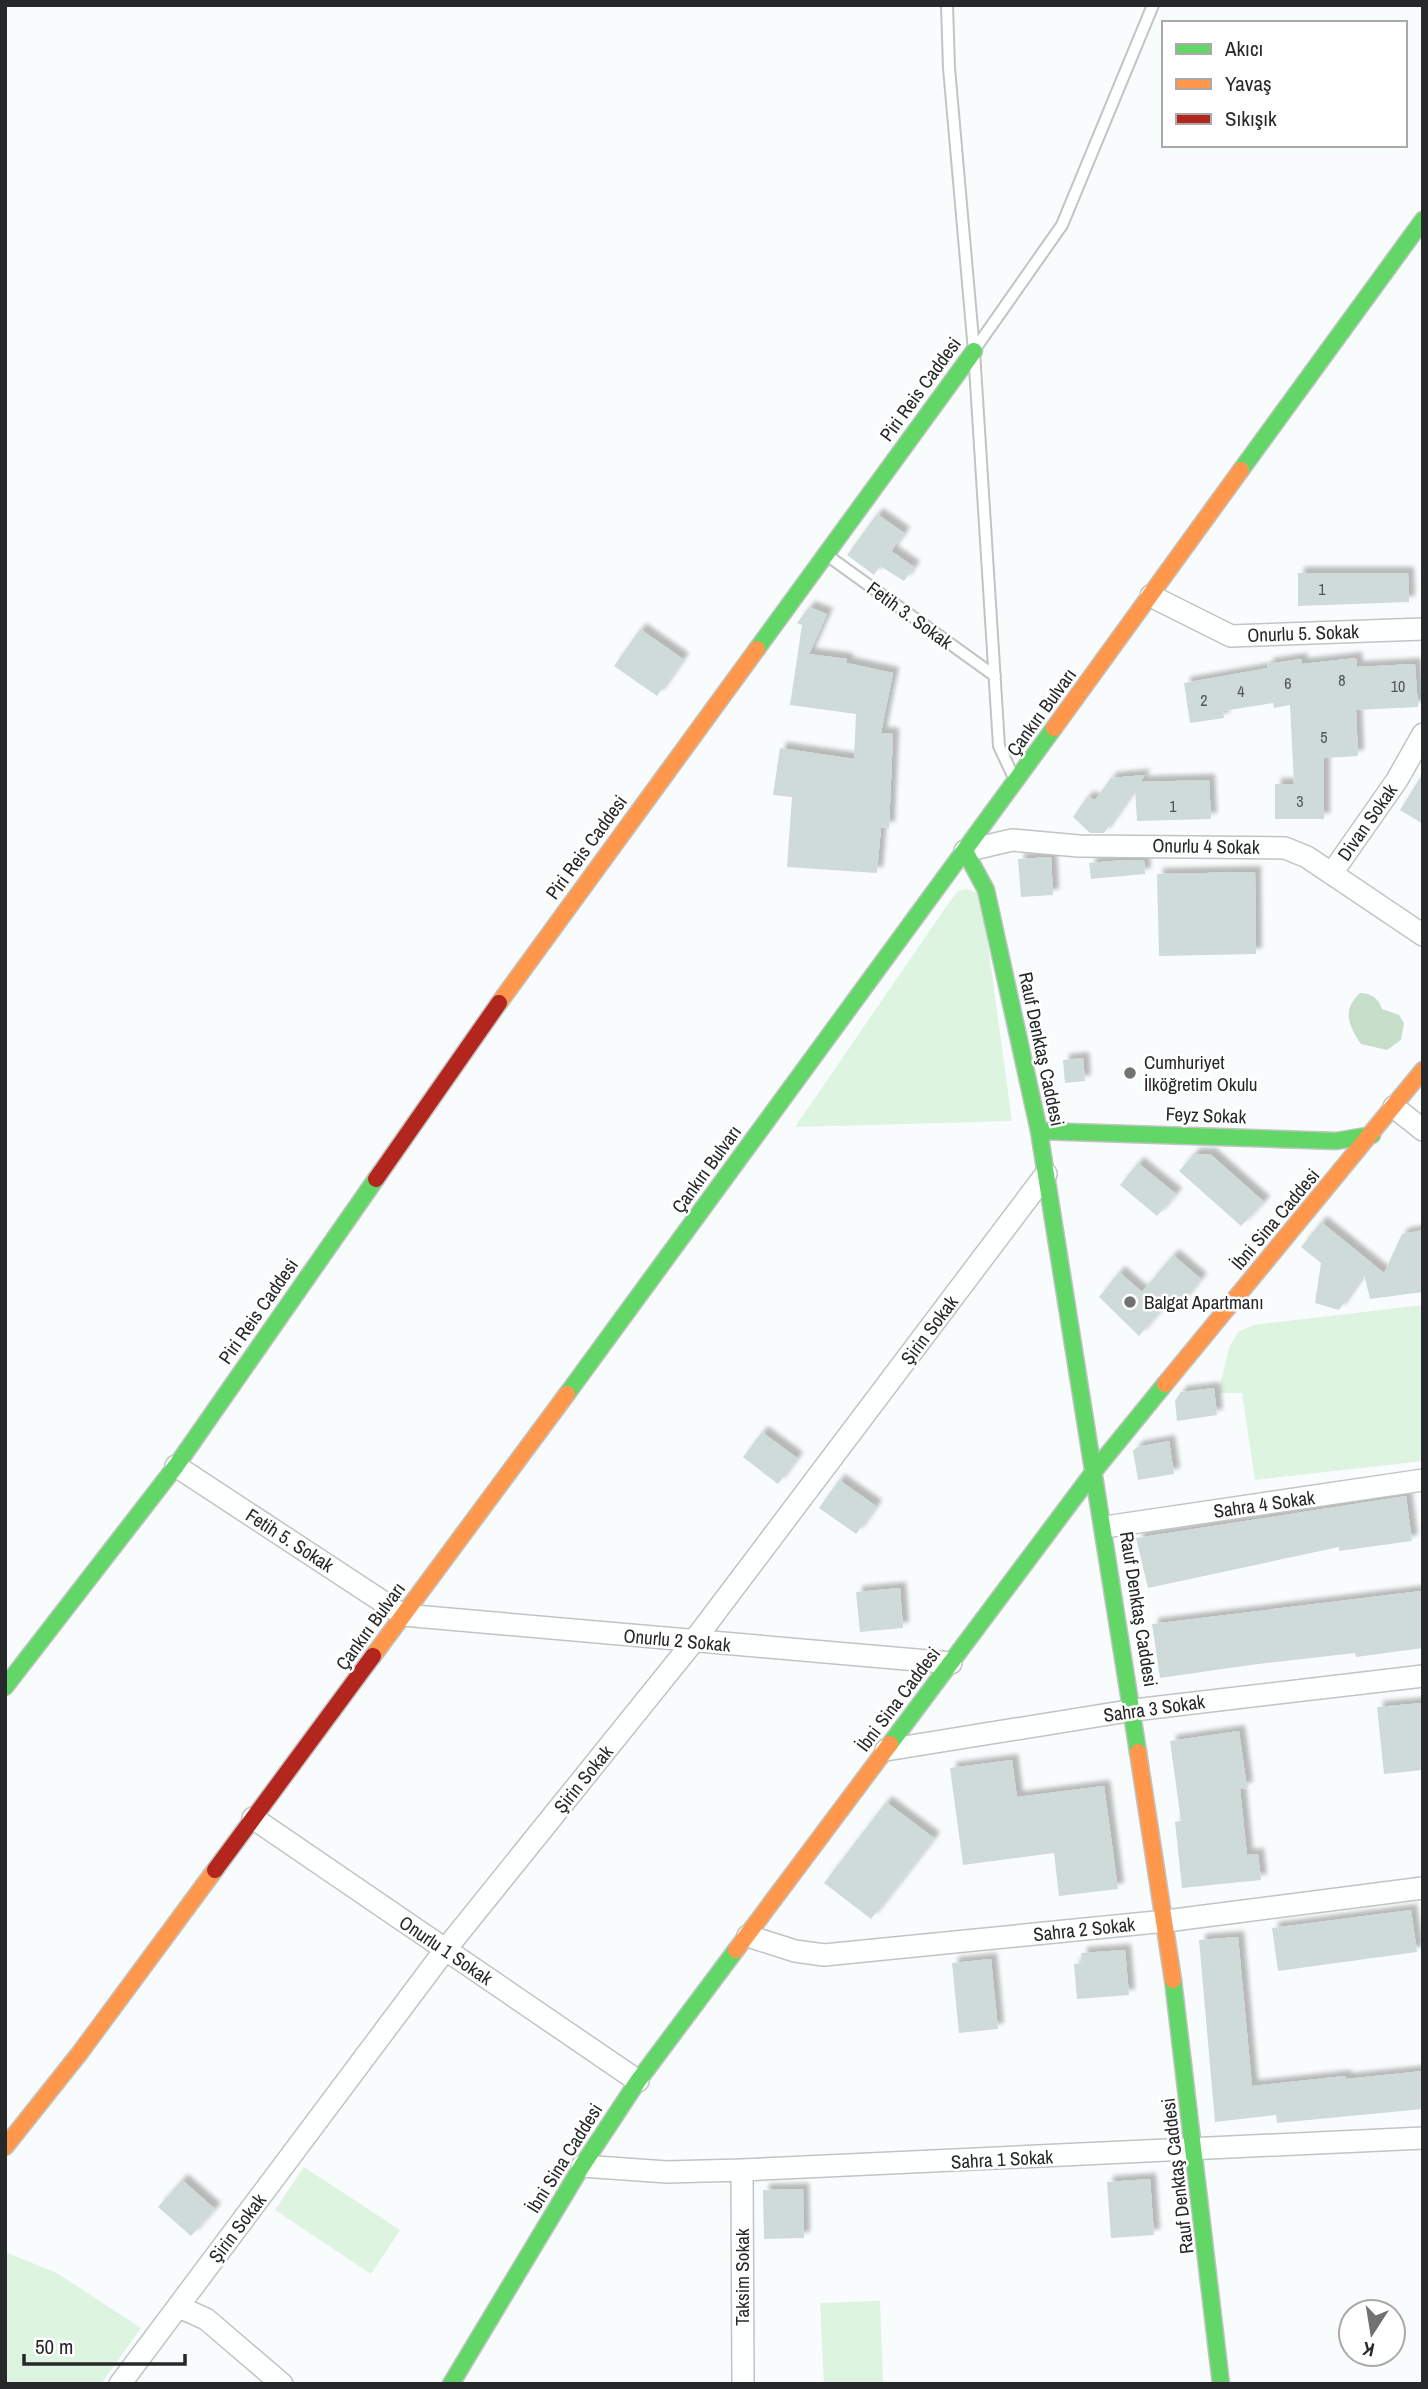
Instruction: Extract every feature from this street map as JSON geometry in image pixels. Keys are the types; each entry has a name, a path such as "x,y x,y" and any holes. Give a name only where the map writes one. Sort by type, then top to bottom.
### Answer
{"street":[{"name":"Çankırı Bulvarı","path":"8,2142 79,2054 403,1615 1016,782 1423,220"},
{"name":"Piri Reis Caddesi","path":"5,1688 176,1466 512,984 974,351"},
{"name":"Onurlu 5. Sokak","path":"1151,596 1231,636 1423,629"},
{"name":"Divan Sokak","path":"1332,873 1397,780 1423,734"},
{"name":"Onurlu 4 Sokak","path":"965,851 1012,840 1079,846 1278,847 1295,851 1332,873 1423,935"},
{"name":"Rauf Denktaş Caddesi","path":"965,851 986,890 1039,1131 1105,1527 1166,1921 1196,2150 1221,2384"},
{"name":"İbni Sina Caddesi","path":"451,2384 582,2166 638,2081 1095,1470 1423,1070"},
{"path":"1394,1107 1423,1129"},
{"name":"Feyz Sokak","path":"1039,1131 1336,1141 1372,1135"},
{"name":"Şirin Sokak","path":"120,2384 445,1950 693,1642 1046,1174"},
{"name":"Fetih 5. Sokak","path":"176,1466 403,1615"},
{"name":"Sahra 4 Sokak","path":"1105,1527 1423,1480"},
{"name":"Onurlu 2 Sokak","path":"403,1615 951,1663"},
{"name":"Sahra 3 Sokak","path":"886,1750 1134,1710 1423,1676"},
{"name":"Onurlu 1 Sokak","path":"253,1818 638,2081"},
{"name":"Sahra 2 Sokak","path":"748,1936 795,1951 824,1955 1166,1921 1423,1888"},
{"name":"Sahra 1 Sokak","path":"582,2166 667,2172 742,2170 1423,2138"},
{"name":"Taksim Sokak","path":"742,2170 743,2384"},
{"path":"179,2307 206,2319 282,2384"}],"lane":[{"path":"947,5 949,68 974,351 999,746 1016,782"},
{"name":"Piri Reis Caddesi","path":"974,351 1062,225 1153,5"},
{"name":"Fetih 3. Sokak","path":"826,554 995,676"}],"green space":[{"path":"967,889 981,894 1012,1121 795,1127 948,904 958,891"},
{"path":"1360,993 1374,997 1382,1009 1399,1015 1404,1023 1401,1040 1387,1050 1361,1044 1350,1024 1351,1005"},
{"path":"1423,1305 1423,1461 1255,1480 1242,1393 1218,1393 1229,1348 1238,1332 1254,1325"},
{"path":"304,2167 400,2230 371,2274 275,2210"},
{"path":"5,2252 57,2273 141,2328 101,2384 5,2384"},
{"path":"880,2301 883,2384 824,2384 820,2303"}],"building":[{"path":"877,514 904,533 891,551 914,567 904,581 880,566 874,575 847,555"},
{"path":"1298,573 1408,573 1409,602 1298,606"},
{"path":"809,607 827,614 809,654 847,659 847,663 893,673 881,733 893,734 889,828 881,827 877,873 787,867 792,797 773,795 780,748 854,759 856,714 790,705 802,625 797,623"},
{"path":"640,629 683,659 657,696 614,666"},
{"path":"1356,658 1357,667 1415,664 1418,707 1356,710 1358,756 1324,758 1324,819 1275,819 1275,784 1294,784 1290,705 1274,708 1273,703 1223,711 1224,718 1190,723 1184,683 1268,668 1267,664 1301,659 1302,664"},
{"path":"1423,773 1423,824 1400,810"},
{"path":"1145,775 1140,782 1209,780 1211,819 1137,821 1135,789 1104,833 1090,833 1073,817 1087,797 1095,800 1111,778"},
{"path":"1051,857 1053,895 1021,897 1018,859"},
{"path":"1144,860 1145,874 1091,879 1089,863"},
{"path":"1255,872 1256,954 1159,956 1157,874"},
{"path":"1083,1058 1085,1081 1065,1083 1063,1060"},
{"path":"1194,1154 1210,1154 1264,1202 1241,1226 1179,1171"},
{"path":"1138,1163 1176,1194 1157,1216 1120,1185"},
{"path":"1321,1222 1384,1273 1402,1234 1423,1230 1423,1292 1370,1299 1364,1274 1339,1310 1315,1303 1321,1263 1301,1247"},
{"path":"1173,1255 1201,1279 1182,1302 1173,1295 1139,1336 1099,1297 1119,1272 1142,1292"},
{"path":"1214,1388 1217,1415 1177,1421 1175,1401 1181,1392"},
{"path":"762,1432 797,1458 778,1484 743,1457"},
{"path":"1169,1441 1174,1474 1138,1480 1133,1451 1137,1447"},
{"path":"839,1480 876,1506 856,1534 819,1508"},
{"path":"1406,1496 1412,1541 1339,1551 1339,1547 1148,1588 1136,1538"},
{"path":"900,1588 903,1628 860,1632 856,1592"},
{"path":"1421,1591 1423,1648 1356,1657 1355,1653 1160,1678 1152,1624"},
{"path":"1423,1703 1423,1770 1384,1774 1377,1707"},
{"path":"1239,1731 1247,1788 1240,1789 1247,1855 1258,1854 1261,1880 1182,1888 1175,1822 1181,1821 1170,1741"},
{"path":"1012,1760 1017,1797 1104,1786 1118,1889 1059,1896 1054,1853 963,1865 950,1768"},
{"path":"886,1802 934,1838 871,1919 824,1883"},
{"path":"1411,1910 1417,1952 1278,1971 1272,1928"},
{"path":"1238,1937 1252,2086 1423,2071 1423,2109 1277,2123 1276,2115 1215,2122 1199,1940"},
{"path":"1125,1950 1129,1995 1077,1999 1074,1964 1082,1963 1081,1953"},
{"path":"991,1959 998,2029 959,2033 952,1963"},
{"path":"1150,2179 1154,2235 1111,2238 1107,2182"},
{"path":"182,2180 215,2209 191,2236 158,2207"},
{"path":"803,2189 804,2238 764,2239 763,2190"}],"traffic: fast":[{"path":"1241,470 1423,220"},
{"path":"757,649 974,351"},
{"path":"567,1394 1054,728"},
{"path":"965,851 986,890 1039,1131 1138,1752"},
{"path":"1039,1131 1336,1141 1372,1135"},
{"path":"5,1687 176,1466 376,1179"},
{"path":"890,1744 1095,1470 1165,1384"},
{"path":"451,2384 582,2166 638,2081 736,1950"},
{"path":"1173,1980 1221,2384"}],"traffic: slow":[{"path":"1054,728 1241,470"},
{"path":"499,1003 757,649"},
{"path":"1165,1384 1423,1070"},
{"path":"373,1656 567,1394"},
{"path":"736,1950 890,1744"},
{"path":"1138,1752 1173,1980"},
{"path":"5,2147 79,2054 215,1870"}],"traffic: jam":[{"path":"376,1179 499,1003"},
{"path":"215,1870 373,1656"}],"place":[{"name":"Cumhuriyet İlköğretim Okulu","path":"1130,1073"},
{"name":"Balgat Apartmanı","path":"1130,1302"}]}
